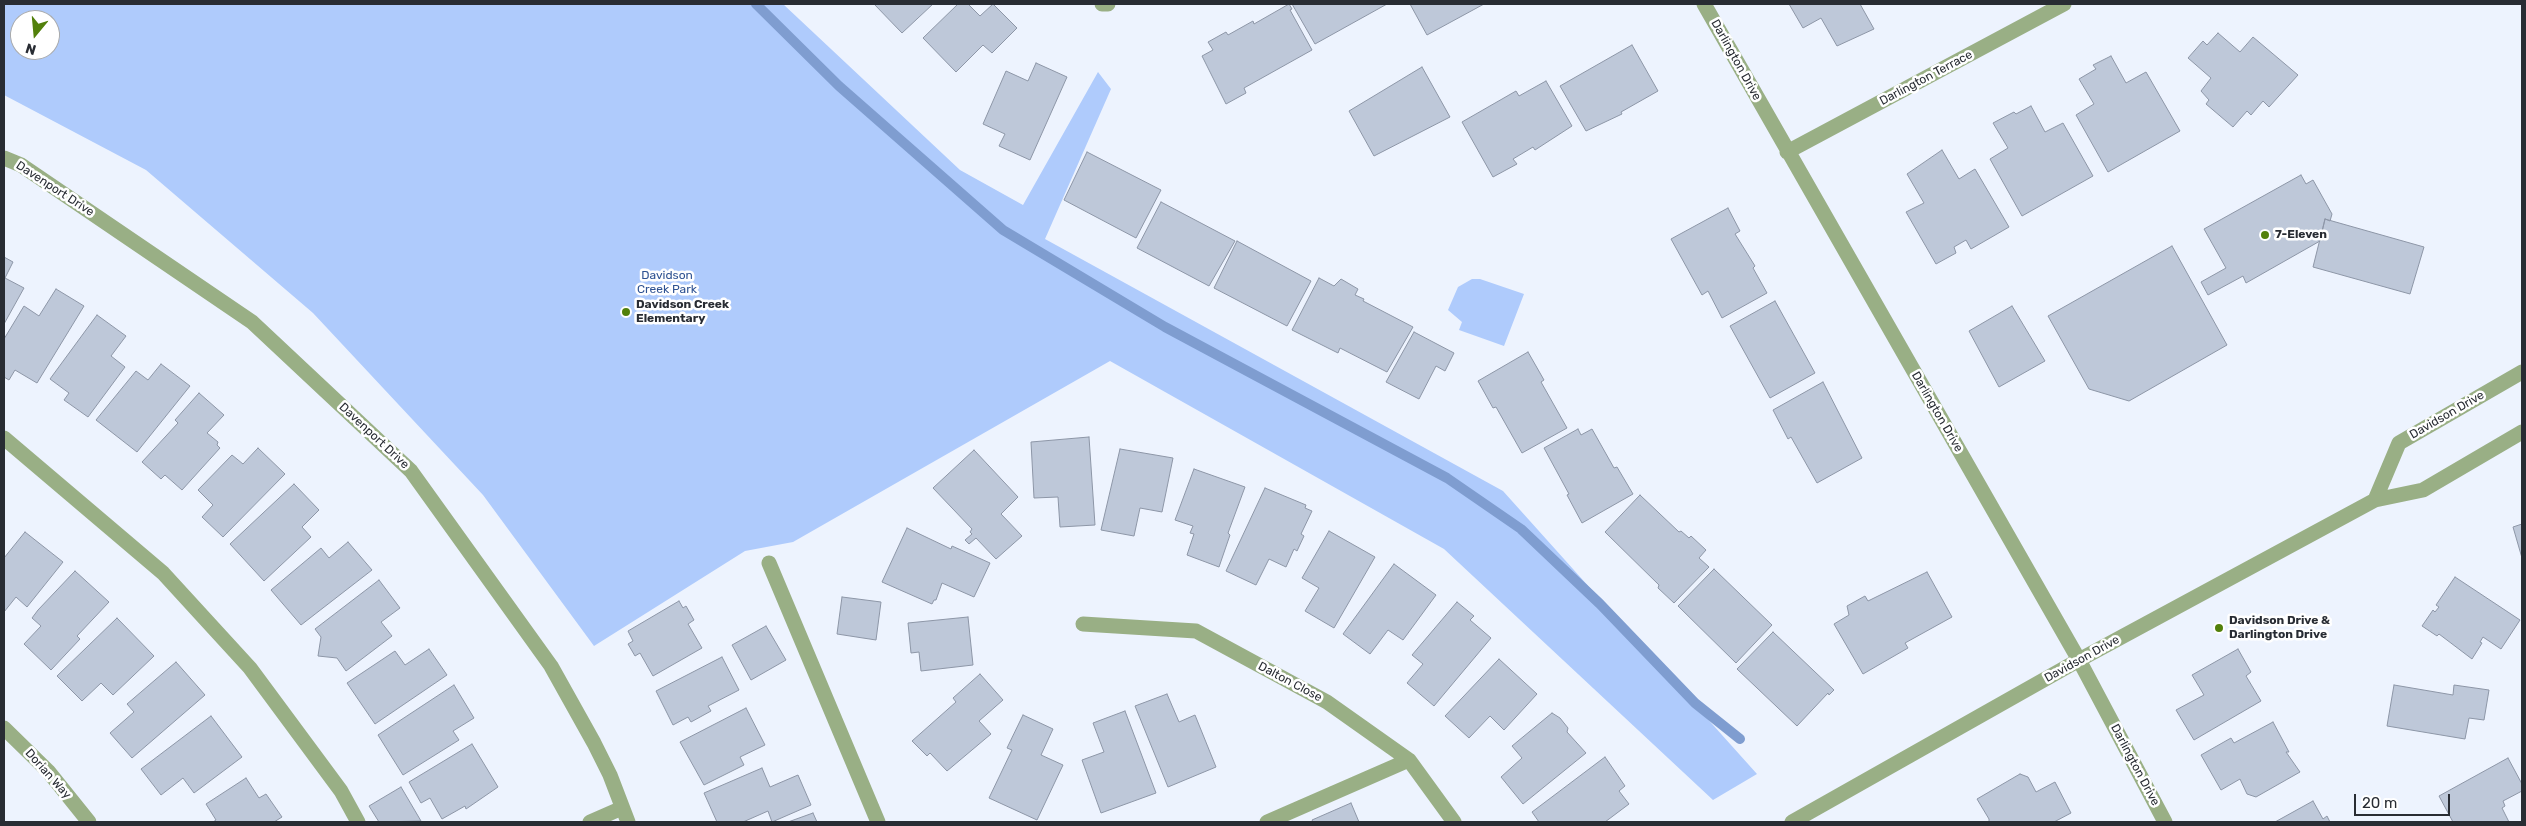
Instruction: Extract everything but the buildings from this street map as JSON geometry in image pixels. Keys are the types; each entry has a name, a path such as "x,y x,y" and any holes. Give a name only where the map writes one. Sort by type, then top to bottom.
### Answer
{"street":[{"path":"1102,4 1108,4"},
{"name":"Darlington Drive","path":"1704,4 2079,660 2166,822"},
{"name":"Darlington Terrace","path":"1787,152 2064,4"},
{"name":"Davenport Drive","path":"4,158 21,165 252,322 411,471 551,666 594,743 628,822"},
{"name":"Davidson Drive","path":"2375,500 2399,443 2522,372"},
{"name":"Davidson Drive","path":"1792,822 2079,660 2375,500 2424,490 2522,432"},
{"path":"4,438 163,573 250,668 341,791 358,822"},
{"path":"769,563 878,822"},
{"name":"Dalton Close","path":"1083,624 1196,631 1327,702 1409,760 1454,822"},
{"name":"Dorian Way","path":"4,728 48,771 89,822"},
{"path":"1267,822 1409,760"},
{"path":"590,822 622,808"}],"green space":[{"name":"Davidson Creek Park","path":"4,4 783,4 960,170 1023,205 1098,72 1111,89 1045,239 1503,491 1757,774 1713,800 1444,549 1110,361 793,542 745,551 594,646 483,495 313,313 146,170 4,95"},
{"path":"1472,279 1480,279 1524,294 1504,346 1459,330 1462,322 1448,310 1458,287"}],"waterway":[{"path":"756,4 839,86 1003,230 1165,327 1447,478 1521,529 1600,604 1695,703 1740,739"}],"place":[{"name":"7-Eleven","path":"2265,235"},
{"name":"Davidson Creek Elementary","path":"626,312"},
{"name":"Davidson Drive & Darlington Drive","path":"2219,628"}]}
